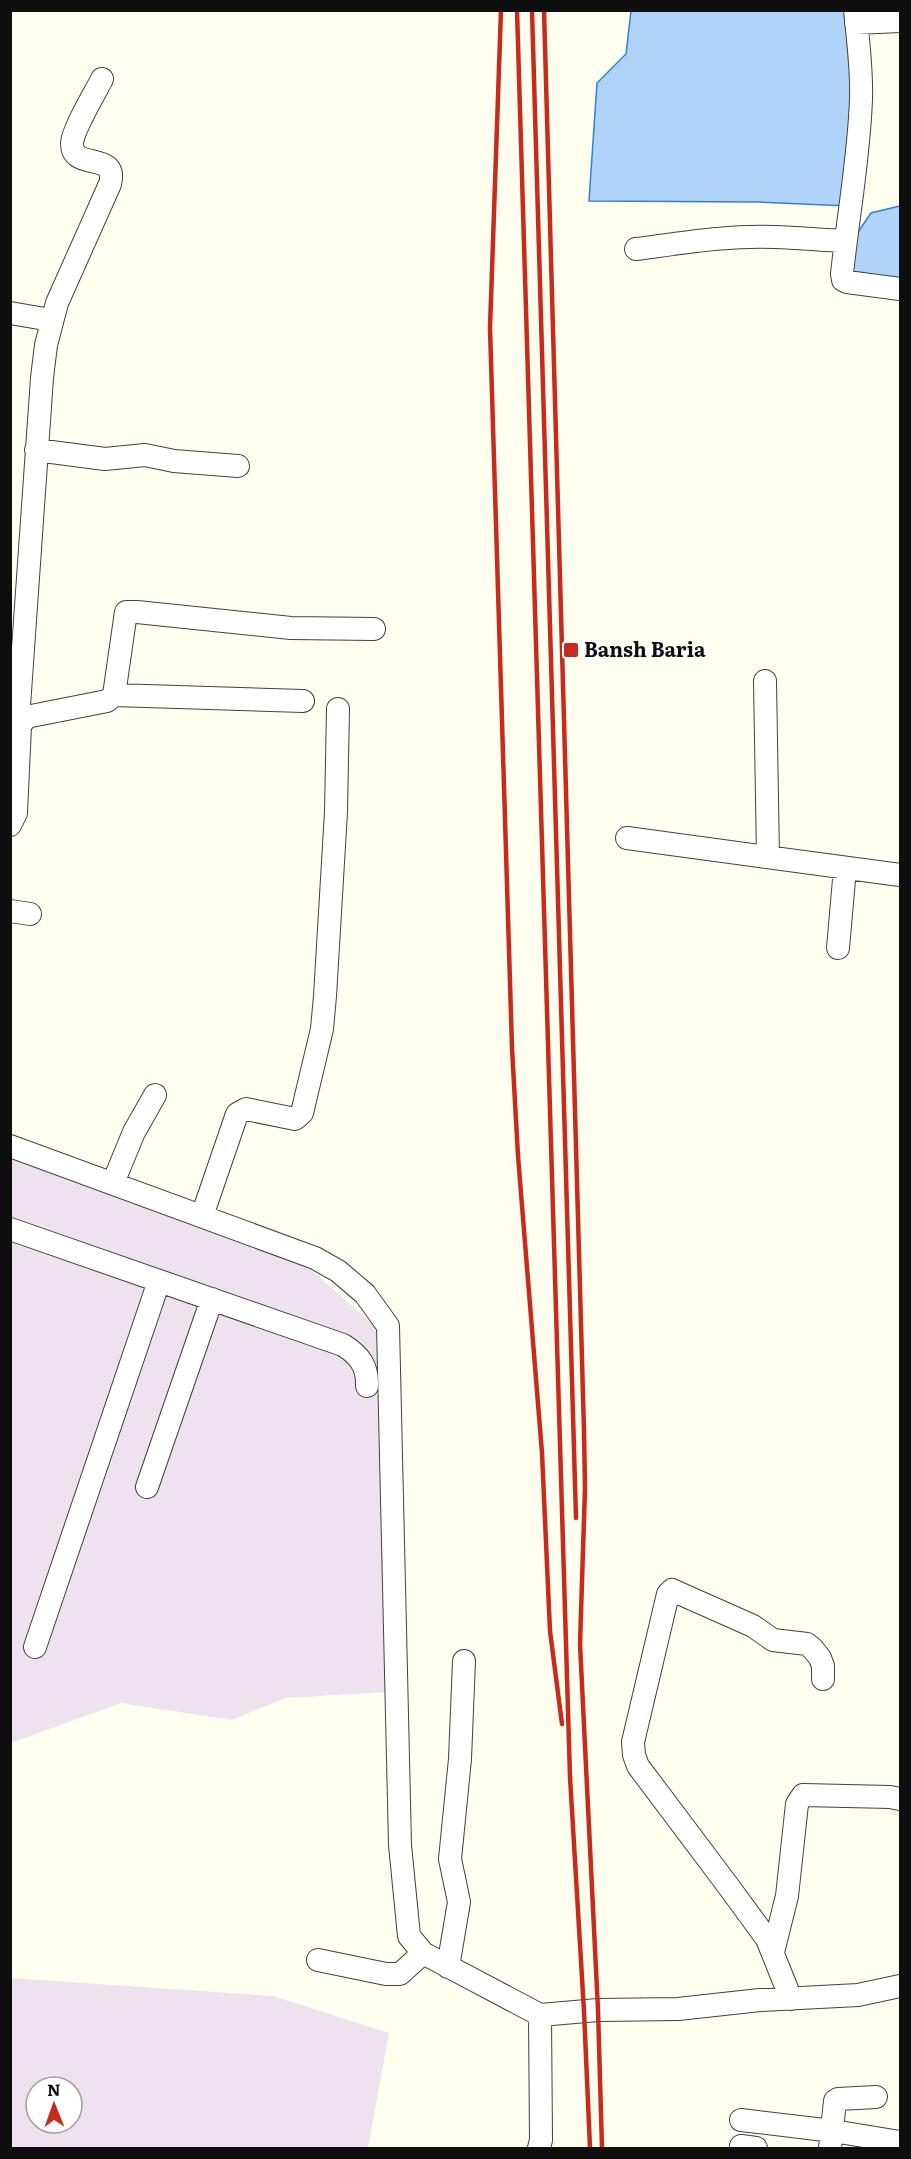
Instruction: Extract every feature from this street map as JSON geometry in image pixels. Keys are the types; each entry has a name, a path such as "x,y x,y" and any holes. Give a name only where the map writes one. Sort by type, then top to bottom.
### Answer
{"street":[{"path":"900,21 856,17 861,66 861,105 842,274 846,282 900,289"},
{"path":"22,721 19,706 36,450 42,378 51,320 113,175 111,170 103,165 80,158 74,154 72,148 75,132 102,79"},
{"path":"636,249 703,240 750,237 845,242"},
{"path":"10,313 51,320"},
{"path":"36,450 105,459 145,455 174,461 238,466"},
{"path":"10,825 16,813 14,782 22,721 26,717 107,701 114,694 126,612 291,628 374,629"},
{"path":"765,681 768,857"},
{"path":"114,694 303,701"},
{"path":"202,1216 237,1114 246,1109 295,1119 302,1113 322,1029 325,996 336,812 338,709"},
{"path":"627,838 900,875"},
{"path":"838,948 845,868"},
{"path":"113,1183 134,1132 155,1095"},
{"path":"10,1146 315,1258 338,1271 365,1294 388,1326 400,1845 409,1936 423,1953 540,2014 598,2010 678,2009 858,1995 900,1986"},
{"path":"10,1229 342,1345 354,1352 364,1364 367,1386"},
{"path":"35,1647 159,1281"},
{"path":"147,1487 212,1299"},
{"path":"791,1999 767,1939 638,1766 633,1742 668,1594 672,1590 753,1626 773,1640 807,1644 820,1658 823,1666 823,1679"},
{"path":"448,1967 459,1902 450,1859 460,1759 464,1661"},
{"path":"773,1952 788,1896 797,1804 802,1795 900,1799"},
{"path":"318,1960 386,1974 400,1974 423,1953"},
{"path":"539,2148 541,2140 540,2014"},
{"path":"832,2140 835,2101 876,2097"},
{"path":"741,2120 832,2140 900,2142"}],"shaded area":[{"path":"11,1153 306,1265 378,1329 386,1692 285,1698 232,1720 121,1703 11,1743"},
{"path":"10,1978 273,1996 389,2033 368,2148 11,2148"}],"water":[{"path":"631,11 848,11 854,70 847,206 758,202 589,201 597,83 626,54"},
{"path":"900,206 900,283 852,277 852,241 871,213"}],"railway":[{"path":"501,10 490,328 512,1048 518,1156 542,1453 550,1631 562,1724"},
{"path":"517,10 570,1777 590,2148"},
{"path":"532,10 576,1518"},
{"path":"544,10 584,1431 585,1488 580,1644 598,2010 602,2148"}],"place":[{"name":"Bansh Baria","path":"571,650"}]}
